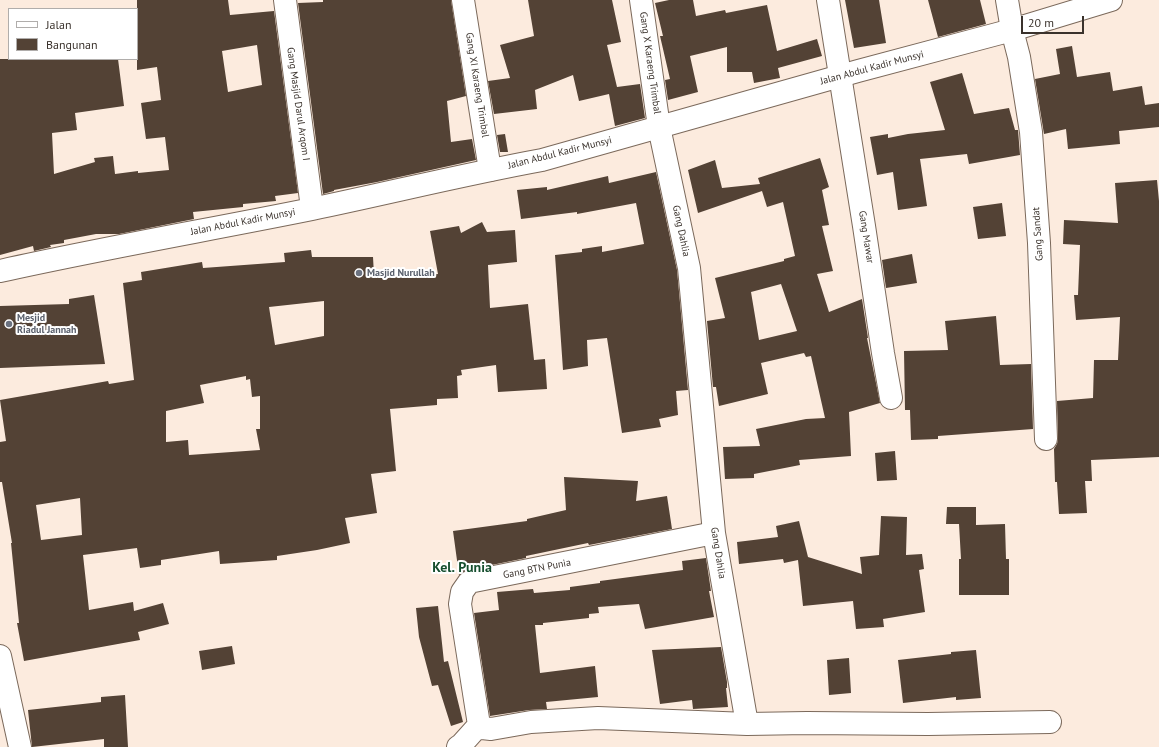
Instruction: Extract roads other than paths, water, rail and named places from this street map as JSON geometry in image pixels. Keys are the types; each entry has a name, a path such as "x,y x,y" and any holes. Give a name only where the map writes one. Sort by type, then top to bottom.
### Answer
{"street":[{"name":"Gang Masjid Darul Arqom I","path":"285,0 312,208"},
{"name":"Gang XI Karaeng Trimbal","path":"463,0 490,170"},
{"name":"Gang X Karaeng Trimbal","path":"641,0 659,127"},
{"name":"Gang Mawar","path":"828,0 891,398"},
{"name":"Gang Sandat","path":"1007,0 1012,30 1019,57 1031,140 1040,243 1046,439"},
{"name":"Jalan Abdul Kadir Munsyi","path":"0,271 542,160 840,76 1012,30 1111,0"},
{"name":"Gang Dahlia","path":"659,127 689,268 714,533 747,724"},
{"name":"Gang BTN Punia","path":"485,727 460,604 462,592 469,582 714,533"},
{"path":"0,656 20,747"},
{"path":"458,747 485,727 531,722 598,718 747,724 1050,722"}],"place":[{"name":"Masjid Nurullah","path":"359,273"},
{"name":"Mesjid Riadul Jannah","path":"9,324"}],"district":[{"name":"Kel. Punia","path":"462,568"}]}
